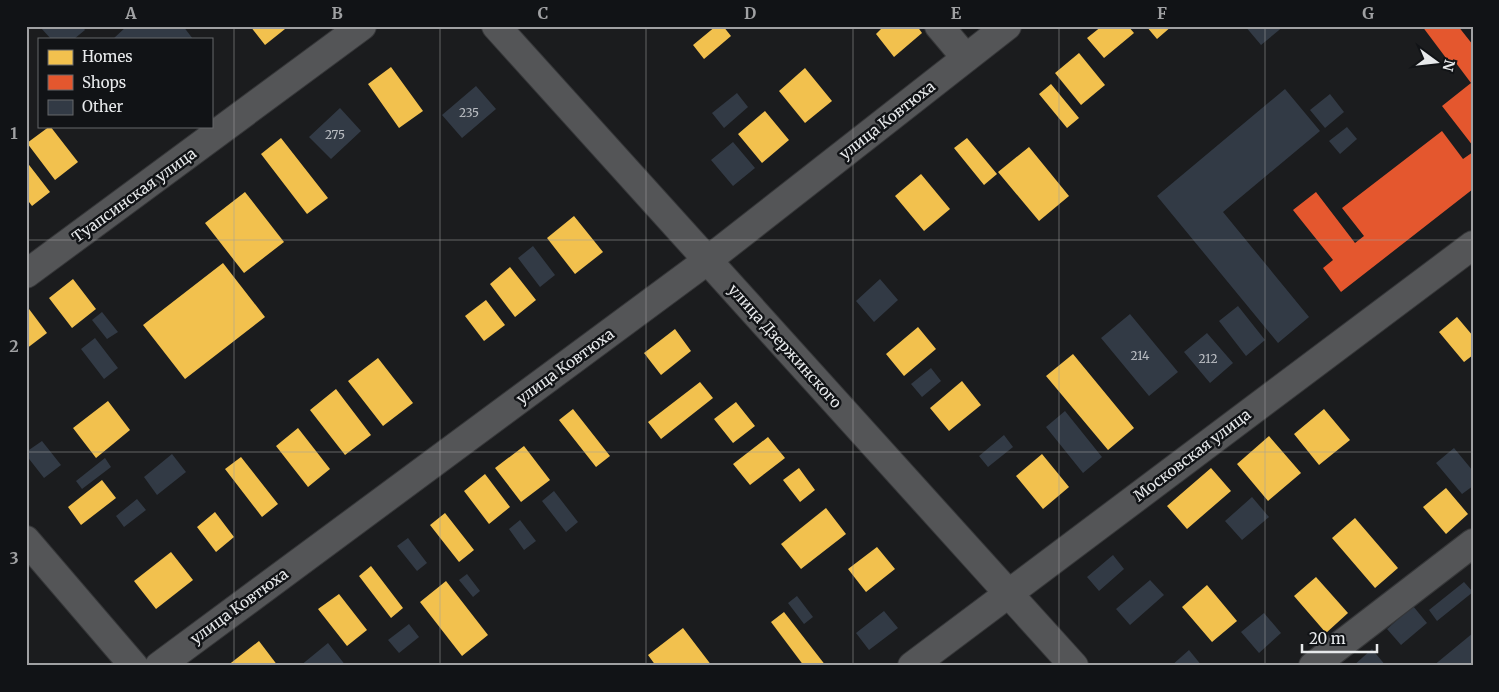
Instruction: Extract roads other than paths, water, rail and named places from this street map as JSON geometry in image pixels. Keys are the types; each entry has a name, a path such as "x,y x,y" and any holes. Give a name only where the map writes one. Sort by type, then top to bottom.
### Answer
{"street":[{"name":"Туапсинская улица","path":"26,274 362,26"},
{"name":"улица Дзержинского","path":"496,26 1074,666"},
{"path":"939,26 966,58"},
{"name":"улица Ковтюха","path":"158,666 708,260 1007,26"},
{"name":"Московская улица","path":"912,666 1473,245"},
{"path":"26,540 134,666"},
{"path":"1312,666 1473,543"}]}
